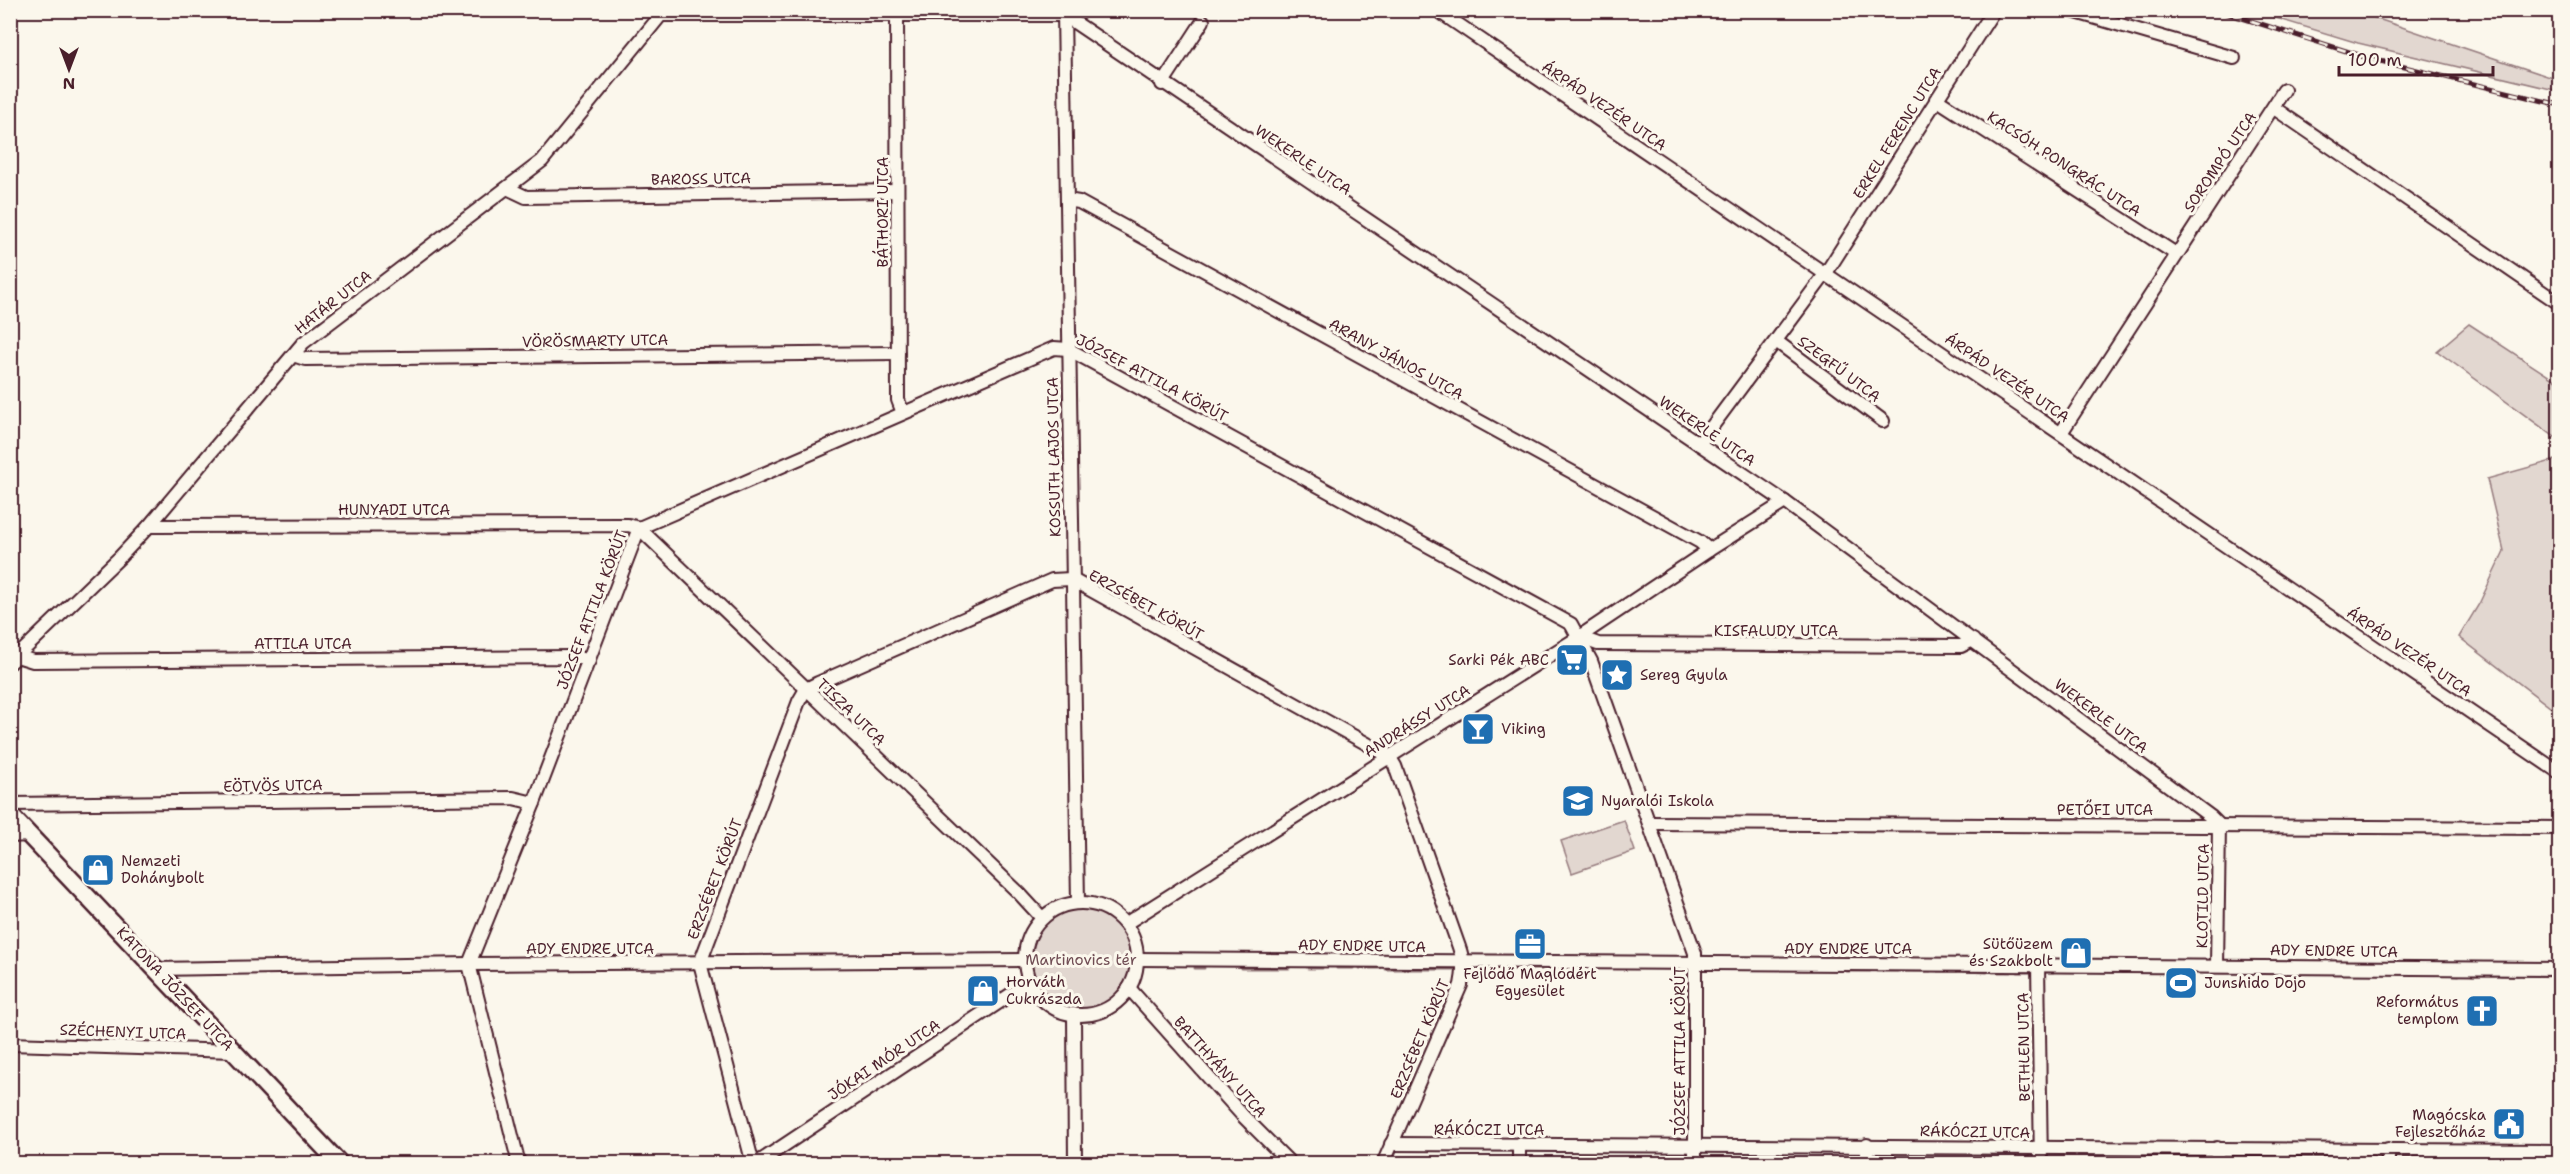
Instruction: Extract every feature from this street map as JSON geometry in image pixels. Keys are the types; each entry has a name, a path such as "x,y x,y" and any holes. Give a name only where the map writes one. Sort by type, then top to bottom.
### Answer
{"main road":[{"name":"KATONA JÓZSEF UTCA","path":"10,815 340,1164"}],"street":[{"name":"ÁRPÁD VEZÉR UTCA","path":"1437,10 2559,773"},
{"name":"ERKEL FERENC UTCA","path":"1826,273 1994,10"},
{"path":"2068,10 2234,58"},
{"name":"BÁTHORI UTCA","path":"897,12 898,400 903,413"},
{"path":"664,13 1064,13"},
{"name":"HATÁR UTCA","path":"14,660 149,526 303,343 542,161 664,13"},
{"name":"WEKERLE UTCA","path":"1064,13 1162,84 1785,502 2219,825"},
{"name":"KOSSUTH LAJOS UTCA","path":"1064,13 1077,903"},
{"path":"1162,84 1203,21"},
{"path":"2274,108 2284,90"},
{"name":"KACSÓH PONGRÁC UTCA","path":"1936,99 2176,254"},
{"name":"SOROMPÓ UTCA","path":"2061,434 2176,254 2274,108 2559,304"},
{"name":"BAROSS UTCA","path":"507,188 526,197 897,191"},
{"name":"ARANY JÁNOS UTCA","path":"1067,200 1079,202 1700,542 1708,550"},
{"name":"SZEGFŰ UTCA","path":"1699,444 1826,273"},
{"name":"SZEGFŰ UTCA","path":"1776,341 1883,421"},
{"name":"JÓZSEF ATTILA KÖRÚT","path":"469,964 589,662 639,528 1054,348 1068,349 1571,624 1593,667 1696,963 1695,1164"},
{"name":"VÖRÖSMARTY UTCA","path":"293,355 305,359 898,353"},
{"name":"ANDRÁSSY UTCA","path":"1125,924 1579,637 1708,550 1785,502"},
{"name":"HUNYADI UTCA","path":"149,526 628,525 639,528"},
{"name":"TISZA UTCA","path":"639,528 1019,893 1042,918"},
{"name":"ERZSÉBET KÖRÚT","path":"754,1164 700,963 806,689 1052,580 1071,579 1389,756"},
{"name":"KISFALUDY UTCA","path":"1579,637 1598,644 1680,645 1961,646 1973,640"},
{"name":"ATTILA UTCA","path":"14,660 576,657 589,662"},
{"path":"1389,756 1395,766 1464,962"},
{"name":"EÖTVÖS UTCA","path":"10,804 513,798 534,803"},
{"name":"PETŐFI UTCA","path":"1649,823 2559,828"},
{"name":"KLOTILD UTCA","path":"2217,966 2219,825"},
{"path":"10,836 29,835"},
{"path":"1077,903 1095,904 1112,912 1125,924 1134,941 1137,958 1135,974 1129,988 1119,1000 1105,1009 1090,1014 1074,1014 1057,1009 1042,999 1031,985 1024,960 1029,938 1042,918 1054,910 1077,903"},
{"name":"ADY ENDRE UTCA","path":"1137,958 2559,969"},
{"name":"ADY ENDRE UTCA","path":"156,969 1024,960"},
{"name":"ERZSÉBET KÖRÚT","path":"1383,1164 1461,985 1464,962"},
{"path":"469,964 519,1164"},
{"name":"BETHLEN UTCA","path":"2038,965 2041,1164"},
{"name":"JÓKAI MÓR UTCA","path":"754,1164 1013,993 1031,985"},
{"name":"BATTHYÁNY UTCA","path":"1129,988 1243,1116 1291,1164"},
{"path":"1074,1014 1075,1164"},
{"name":"SZÉCHENYI UTCA","path":"10,1044 234,1051"},
{"name":"RÁKÓCZI UTCA","path":"1391,1144 2388,1149 2519,1157 2559,1151"},
{"path":"1519,1144 1519,1164"},
{"path":"1867,1164 1868,1145"},
{"path":"2217,1148 2217,1164"},
{"path":"2388,1149 2388,1164"}],"green space":[{"path":"2253,11 2374,11 2372,17 2559,80 2559,91 2358,43"},
{"path":"2469,324 2559,383 2559,440 2437,351"},
{"path":"2560,459 2559,714 2459,637 2479,604 2504,551 2487,479"},
{"path":"1624,820 1635,851 1572,873 1561,841"},
{"name":"Martinovics tér","path":"1081,909 1100,913 1117,924 1128,941 1132,960 1128,979 1117,996 1100,1007 1081,1011 1062,1007 1045,996 1034,979 1030,960 1034,941 1045,924 1062,913"}],"waterway":[{"path":"1195,968 1204,968"},
{"path":"1241,968 1289,968"},
{"path":"1308,968 1322,968"},
{"path":"1337,968 1353,968"},
{"path":"1360,968 1380,968"},
{"path":"1386,969 1458,969"},
{"path":"1470,969 1490,969"},
{"path":"1496,969 1514,969"},
{"path":"1520,969 1541,969"},
{"path":"1847,971 1870,971"},
{"path":"1877,971 1897,971"},
{"path":"1904,971 1930,971"},
{"path":"1938,971 1957,971"},
{"path":"1964,971 1987,972"},
{"path":"1993,972 2011,972"},
{"path":"2018,972 2033,972"},
{"path":"2042,972 2053,972"},
{"path":"2420,974 2433,974"},
{"path":"2440,974 2459,975"},
{"path":"2472,975 2495,975"},
{"path":"2501,975 2518,975"},
{"path":"2523,975 2560,976"}],"railway":[{"path":"2217,10 2368,58 2560,105"}],"place":[{"name":"Sarki Pék ABC","path":"1572,660"},
{"name":"Sereg Gyula","path":"1617,675"},
{"name":"Viking","path":"1478,729"},
{"name":"Nyaralói Iskola","path":"1578,801"},
{"name":"Nemzeti Dohánybolt","path":"98,870"},
{"name":"Fejlődő Maglódért Egyesület","path":"1530,944"},
{"name":"Sütőüzem és Szakbolt","path":"2076,953"},
{"name":"Junshido Dojo","path":"2181,983"},
{"name":"Horváth Cukrászda","path":"983,991"},
{"name":"Református templom","path":"2482,1011"},
{"name":"Magócska Fejlesztőház","path":"2509,1124"}]}
